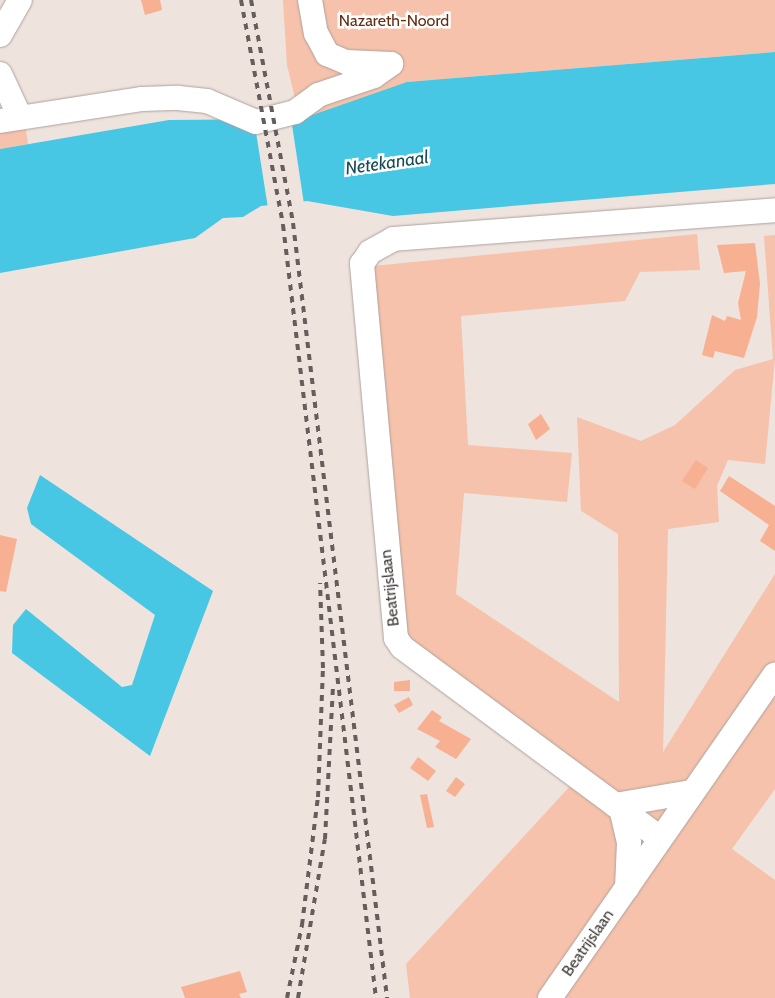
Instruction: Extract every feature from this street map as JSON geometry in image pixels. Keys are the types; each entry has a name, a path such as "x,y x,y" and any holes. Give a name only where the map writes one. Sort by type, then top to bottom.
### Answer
{"street":[{"path":"0,35 20,0"},
{"path":"0,74 10,119 142,99 178,98 207,101 256,122 295,112 318,94 374,76 391,64 346,62 327,54 316,33 310,0"},
{"name":"Beatrijslaan","path":"660,838 402,647 396,638 362,264 370,252 393,239 775,210"},
{"name":"Beatrijslaan","path":"550,998 775,674"},
{"path":"627,888 629,842 618,806 692,792"}],"green space":[{"name":"Nazareth-Noord","path":"283,0 775,0 775,52 407,82 301,124 287,65"},
{"path":"25,122 28,144 0,149 0,126"},
{"path":"697,234 700,270 640,272 625,301 461,316 468,445 572,453 567,502 464,493 456,594 619,702 618,534 581,511 577,417 641,441 675,425 735,370 773,359 764,236 775,235 775,359 765,464 728,460 717,486 719,522 668,529 663,752 775,574 775,789 732,849 775,880 775,998 410,998 406,964 584,771 406,641 373,266"}],"water":[{"name":"Netekanaal","path":"775,52 775,184 393,216 307,201 261,206 243,217 223,218 195,238 0,273 0,149 169,120 301,119 407,82"},
{"path":"40,475 213,591 150,756 12,653 13,625 26,609 122,687 132,685 155,615 31,524 27,508"}],"pier":[{"path":"291,118 304,204 268,208 255,126"}],"building":[{"path":"141,0 160,0 162,10 145,15"},
{"path":"755,243 760,284 757,317 744,358 715,351 713,358 702,355 712,315 725,321 727,316 741,320 738,303 746,271 724,273 717,245"},
{"path":"541,414 550,429 536,440 528,424"},
{"path":"696,460 708,468 695,489 682,481"},
{"path":"729,476 775,506 775,551 760,541 769,525 720,491"},
{"path":"0,535 17,539 6,592 0,591"},
{"path":"410,680 410,691 394,691 394,682"},
{"path":"409,697 413,705 399,713 394,705"},
{"path":"432,710 442,717 439,721 471,739 456,759 435,747 440,741 417,729"},
{"path":"418,757 436,771 428,781 410,768"},
{"path":"456,777 465,784 455,797 446,791"},
{"path":"427,794 434,827 427,828 420,795"},
{"path":"240,971 247,992 239,994 241,998 185,998 181,987"}],"railway":[{"path":"241,0 283,225 376,998"},
{"path":"251,0 293,223 387,998"},
{"path":"287,998 302,925 318,797 323,668 320,583"},
{"path":"298,998 325,839 333,688"}]}
